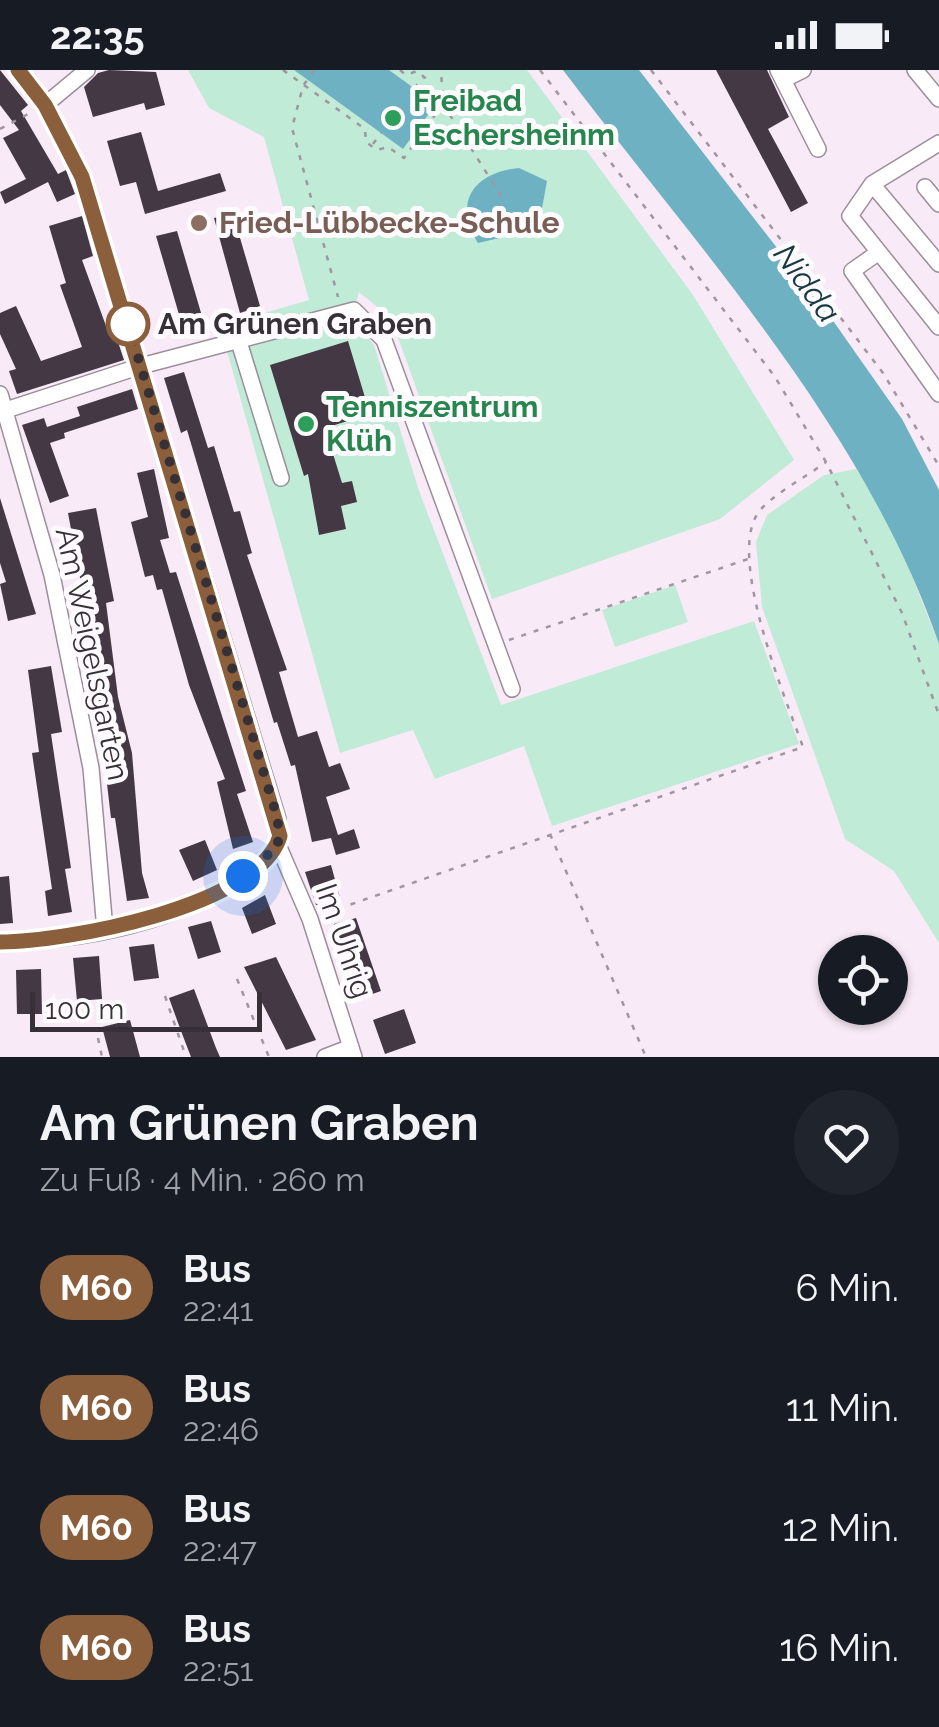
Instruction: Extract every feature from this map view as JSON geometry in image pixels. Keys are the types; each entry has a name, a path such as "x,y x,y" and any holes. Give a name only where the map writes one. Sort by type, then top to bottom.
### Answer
{"street":[{"name":"Im Uhrig","path":"18,70 45,105 82,177 278,820 278,846 310,918 352,1052"},
{"path":"45,105 87,70"},
{"path":"803,70 780,75 818,148"},
{"path":"916,70 939,99"},
{"path":"939,143 872,184 850,216 939,326"},
{"path":"872,184 939,264"},
{"path":"925,187 939,204"},
{"path":"879,252 852,271 939,394"},
{"path":"2,405 354,310 384,340 512,689"},
{"path":"239,342 281,478"},
{"name":"Am Weigelsgarten","path":"2,405 52,575 91,768 105,930"},
{"path":"0,942 105,930 168,912 223,889 278,846"},
{"path":"325,1057 352,1052"}],"path":[{"path":"283,70 365,129 366,142 388,148 404,158 443,104 441,70"},
{"path":"314,70 303,86 292,128 342,314"},
{"path":"400,70 406,75 424,70"},
{"path":"540,70 775,376 826,462 902,613 939,715"},
{"path":"652,70 883,373 939,466"},
{"path":"417,71 429,80 428,92 443,104 505,202"},
{"path":"414,88 424,76"},
{"path":"0,129 45,105"},
{"path":"372,146 381,133"},
{"path":"310,918 802,747 754,604 750,534 760,510 826,462"},
{"path":"493,645 751,558"},
{"path":"550,834 646,1057"},
{"path":"238,979 269,1057"},
{"path":"165,996 186,1057"},
{"path":"98,1038 102,1057"}],"green space":[{"path":"188,70 294,70 403,149 436,104 389,70 527,70 693,295 794,460 720,519 492,599 391,318 359,292 352,317 374,345 419,491 501,705 754,621 799,744 552,826 524,746 435,779 413,730 340,753 220,326 309,300 264,137 209,108"},
{"path":"856,469 891,524 939,644 939,943 894,871 845,839 762,607 756,542 767,515 824,475"},
{"path":"675,585 688,622 615,647 602,610"}],"water":[{"name":"Freibad Eschersheinm","path":"294,70 389,70 436,104 403,149"},
{"path":"563,70 639,70 829,315 902,419 939,490 939,644 907,564 868,488 823,415 722,274"},
{"path":"519,168 547,181 541,214 517,234 478,243 467,214 472,191 490,176"}],"building":[{"path":"0,70 28,105 21,111 58,174 66,170 75,194 57,202 48,182 5,204 0,192 26,179 3,138 19,130 0,105"},
{"path":"716,70 767,70 789,117 768,129 808,203 791,212"},
{"path":"156,72 165,105 146,110 144,103 93,117 84,87 98,73"},
{"path":"141,132 158,191 220,173 226,191 145,214 136,182 120,186 107,141"},
{"path":"233,214 260,306 240,313 214,218"},
{"path":"82,216 93,256 82,260 106,326 112,324 124,360 17,394 9,371 16,369 0,334 0,313 16,306 41,361 82,347 60,285 66,283 49,226"},
{"path":"177,231 204,323 183,328 156,236"},
{"path":"348,341 370,414 325,428 342,483 352,481 357,502 341,506 346,529 319,535 308,474 304,476 270,365"},
{"path":"184,372 208,448 214,446 234,512 240,511 252,553 247,555 287,670 279,672 298,737 317,731 329,767 340,763 350,789 326,797 338,835 354,829 360,848 336,855 331,838 312,842 295,765 291,766 277,722 274,723 187,430 181,433 164,378"},
{"path":"132,389 138,409 64,433 65,438 50,443 69,496 50,503 22,425 44,418 47,427 80,416 77,407"},
{"path":"154,469 169,538 160,540 170,573 176,572 246,791 237,794 253,842 233,849 217,782 225,779 189,685 162,589 157,590 153,575 145,577 131,522 148,517 137,473"},
{"path":"0,498 36,614 8,621 0,584 6,582 0,563"},
{"path":"96,508 114,601 106,603 118,697 132,753 142,873 149,898 127,901 115,818 111,818 88,621 68,513"},
{"path":"51,666 62,732 51,734 71,868 65,869 72,912 48,916 45,891 52,889 32,753 39,752 28,670"},
{"path":"205,840 217,870 193,881 179,850"},
{"path":"331,865 340,898 316,905 305,872"},
{"path":"9,876 13,923 0,924 0,877"},
{"path":"265,895 276,924 252,934 242,908"},
{"path":"356,918 381,991 358,999 334,924"},
{"path":"211,921 221,952 198,959 188,927"},
{"path":"154,944 159,978 134,981 129,947"},
{"path":"99,956 102,999 77,1001 73,958"},
{"path":"276,957 316,1040 286,1050 244,967"},
{"path":"41,969 42,1014 17,1014 16,970"},
{"path":"194,989 220,1057 191,1057 181,1031 169,998"},
{"path":"404,1009 416,1043 385,1054 373,1020"},
{"path":"130,1020 140,1057 110,1057 102,1027"}],"bus line":[{"name":"M60","path":"0,942 67,937 168,912 223,889 243,876 278,846 280,836 268,784 82,177 45,105 18,70"}],"place":[{"name":"Freibad Eschersheinm","path":"393,118"},
{"name":"Fried-Lübbecke-Schule","path":"199,223"},
{"name":"Am Grünen Graben","path":"128,324"},
{"name":"Tenniszentrum Klüh","path":"306,424"}],"route":[{"path":"128,324 278,820 278,846 243,876"}],"water label":[{"name":"Nidda","path":"807,283"}]}
